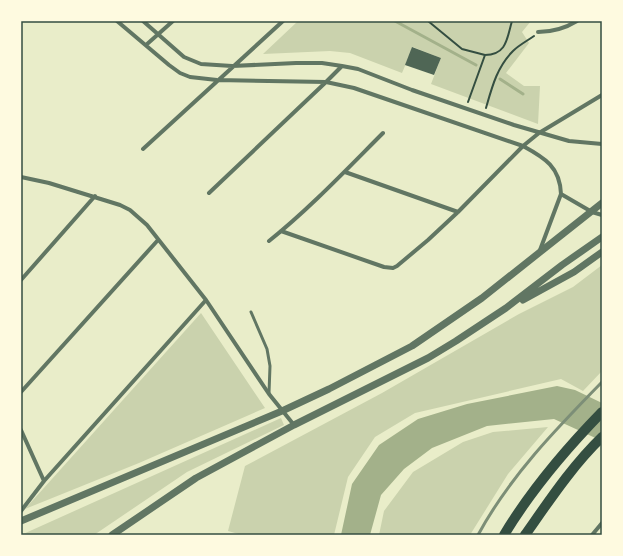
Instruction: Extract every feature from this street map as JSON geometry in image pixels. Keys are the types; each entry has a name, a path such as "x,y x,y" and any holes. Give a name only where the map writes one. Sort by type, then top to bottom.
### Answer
{"main road":[{"path":"504,535 530,495 575,440 602,412"},
{"path":"525,535 565,478 587,451 602,437"}],"street":[{"path":"117,21 180,73 201,79 217,80 326,82 354,88 523,146 540,156 552,166 559,177 561,194 539,253"},
{"path":"143,21 184,57 201,64 232,66 322,63 358,69 412,90 539,133 569,141 602,144"},
{"path":"146,45 173,21"},
{"path":"143,149 282,21"},
{"path":"538,32 554,32 568,27 577,21"},
{"path":"209,192 342,66"},
{"path":"281,231 384,267 393,268 428,240 458,212 523,146 539,133 602,95"},
{"path":"268,241 281,231 345,172 383,133"},
{"path":"345,172 458,212"},
{"path":"21,177 95,196 130,210 147,225 206,300 269,394 294,425"},
{"path":"561,194 592,212 602,215"},
{"path":"21,280 95,196"},
{"path":"21,521 282,411 329,389 412,346 482,298 602,203"},
{"path":"112,535 196,478 294,425 428,358 456,341 506,308 562,265 602,237"},
{"path":"21,392 158,240"},
{"path":"506,308 574,272 602,252"},
{"path":"21,511 44,481 206,300"},
{"path":"21,430 44,481"},
{"path":"592,535 602,523"}],"lane":[{"path":"251,312 267,349 270,366 269,394"}],"path":[{"path":"428,21 462,49 485,55 498,53 504,46 512,21"},
{"path":"484,115 494,79 502,64 514,50 538,32"},
{"path":"465,108 485,55"}],"shaded area":[{"path":"298,21 531,21 522,32 529,43 506,73 524,86 540,86 538,124 431,84 441,58 413,47 402,73 350,53 330,51 263,54"},
{"path":"602,265 602,371 583,391 561,379 415,413 375,437 348,477 334,535 242,535 228,531 245,466 382,393 519,314 573,287"},
{"path":"201,313 265,408 139,463 25,509"},
{"path":"557,386 575,390 602,403 602,441 554,419 487,426 432,448 404,469 381,495 370,535 341,535 352,484 379,445 418,419 467,404"},
{"path":"281,418 284,425 187,472 94,535 21,535"},
{"path":"548,427 508,474 470,535 379,535 384,511 413,472 463,442 493,432"}],"building":[{"path":"412,47 441,58 434,75 405,65"}],"waterway":[{"path":"395,21 476,65"},
{"path":"500,79 523,94"}],"railway":[{"path":"478,535 504,493 519,473 568,417 602,382"}]}
